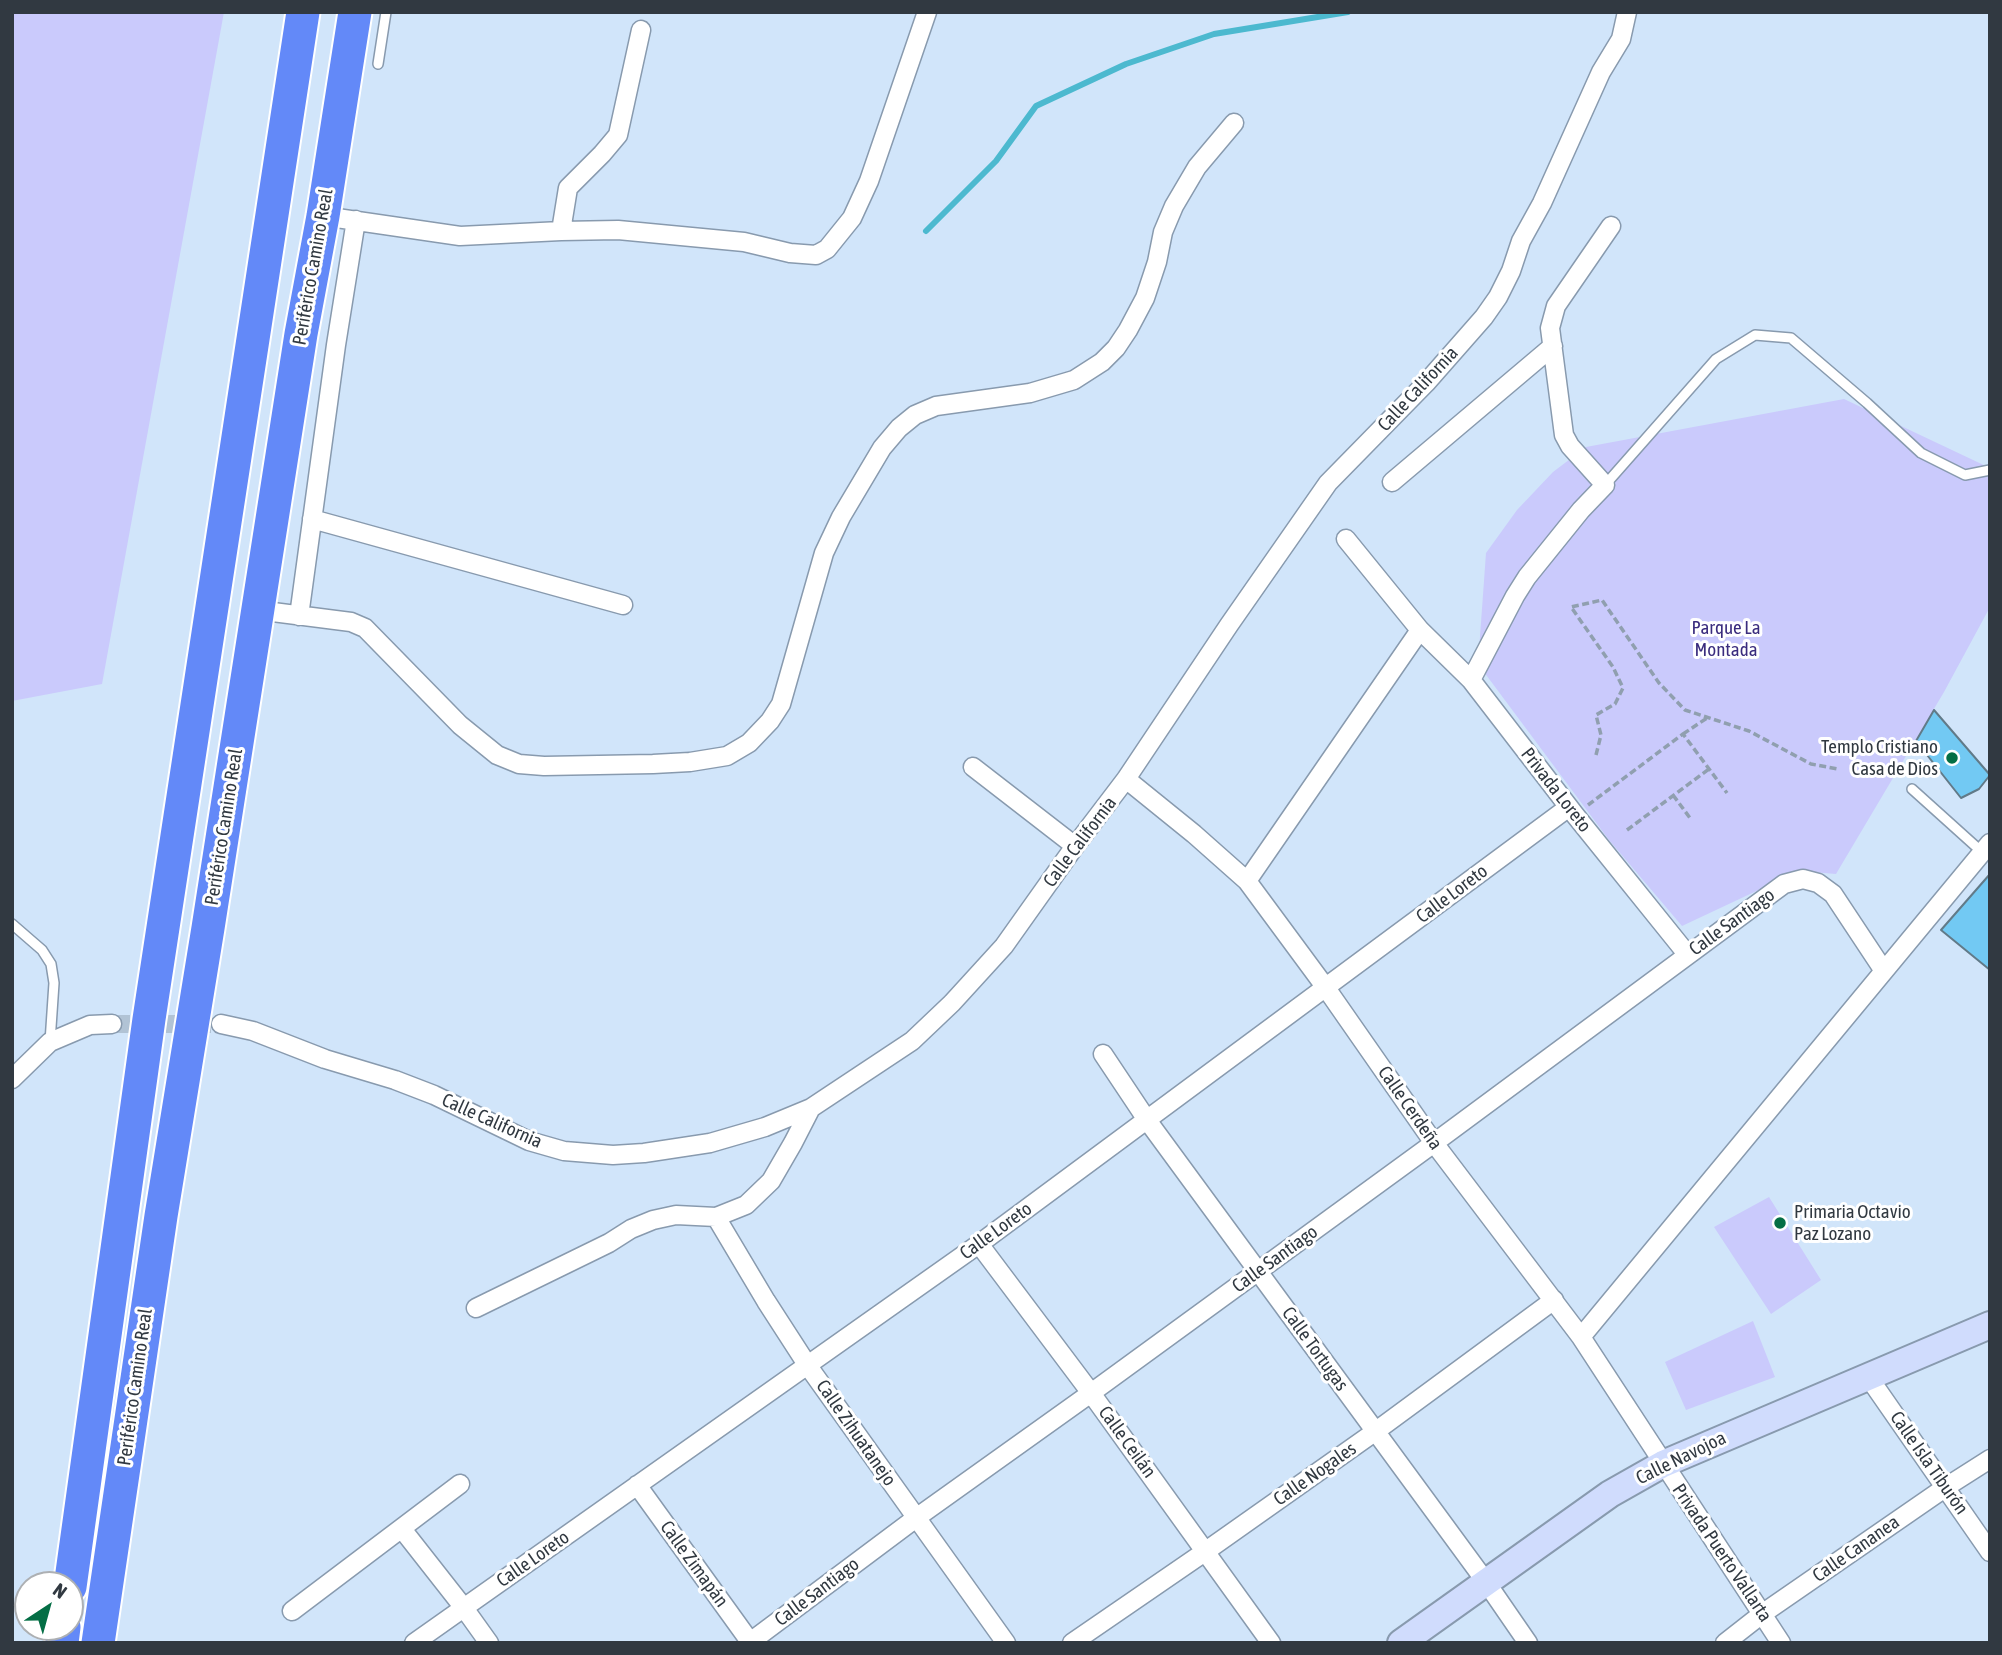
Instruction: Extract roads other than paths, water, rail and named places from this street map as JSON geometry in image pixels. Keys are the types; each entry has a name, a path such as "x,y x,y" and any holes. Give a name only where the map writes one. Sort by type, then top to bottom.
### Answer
{"highway":[{"name":"Periférico Camino Real","path":"72,1571 149,1018 303,12"},
{"name":"Periférico Camino Real","path":"97,1643 257,610 318,339 323,215 355,12"}],"main road":[{"name":"Calle Navojoa","path":"1401,1643 1610,1494 1662,1464 1990,1325"}],"street":[{"path":"323,215 460,236 618,230 744,242 803,255 816,255 827,248 852,218 869,181 927,12"},
{"name":"Calle California","path":"221,1024 253,1031 325,1059 405,1083 529,1141 564,1151 600,1154 634,1154 710,1143 765,1127 811,1108 912,1041 952,1003 1004,946 1126,779 1228,625 1328,483 1426,383 1484,317 1498,297 1528,225 1542,204 1601,72 1620,39 1627,12"},
{"path":"561,231 568,188 618,135 641,30"},
{"path":"257,610 351,622 365,628 460,725 497,755 519,764 653,764 727,757 748,743 770,721 780,704 824,553 841,517 882,447 915,415 936,407 1030,393 1074,380 1102,362 1116,348 1145,298 1157,262 1163,232 1174,206 1197,167 1234,123"},
{"path":"299,616 312,519 318,339 356,220"},
{"path":"1471,680 1527,577 1581,510 1605,485 1570,446 1564,435 1550,328 1556,306 1611,226"},
{"path":"1392,482 1553,346"},
{"path":"312,519 623,605"},
{"name":"Privada Loreto","path":"1346,539 1420,630 1471,680 1687,954"},
{"path":"1247,881 1420,630"},
{"path":"973,767 1075,846"},
{"name":"Calle Cerdeña","path":"1126,779 1247,881 1326,988 1434,1143 1581,1337 1662,1464"},
{"name":"Calle Loreto","path":"414,1643 979,1244 1326,988 1572,811"},
{"path":"1581,1337 1986,848"},
{"name":"Calle Santiago","path":"750,1642 1784,884 1803,879 1818,883 1833,894 1884,971"},
{"path":"12,1079 50,1042 90,1025 112,1024"},
{"name":"Calle Tortugas","path":"1102,1054 1147,1120 1528,1643"},
{"path":"476,1308 653,1220 676,1215 716,1217 746,1205 771,1181 811,1108"},
{"name":"Calle Zihuatanejo","path":"716,1217 808,1366 1006,1643"},
{"name":"Calle Ceilán","path":"979,1244 1091,1393 1271,1643"},
{"name":"Calle Nogales","path":"1072,1643 1376,1431 1554,1300"},
{"name":"Calle Isla Tiburón","path":"1867,1376 1990,1552"},
{"name":"Calle Cananea","path":"1725,1643 1762,1614 1990,1458"},
{"name":"Privada Puerto Vallarta","path":"1662,1464 1781,1643"},
{"path":"292,1611 460,1484"},
{"name":"Calle Zimapán","path":"637,1485 750,1642"},
{"path":"402,1529 489,1643"}],"lane":[{"path":"378,64 386,12"},
{"path":"1605,485 1716,359 1755,335 1791,338 1921,453 1965,475 1990,470"},
{"path":"1912,789 1986,848"},
{"path":"12,924 42,950 51,964 54,983 50,1042"}],"waterway":[{"path":"926,231 996,161 1036,106 1126,64 1214,34 1348,12"}],"tunnel":[{"path":"112,1024 221,1024"}],"place":[{"name":"Templo Cristiano Casa de Dios","path":"1952,758"},
{"name":"Primaria Octavio Paz Lozano","path":"1780,1223"}],"park label":[{"name":"Parque La Montada","path":"1726,639"}]}
